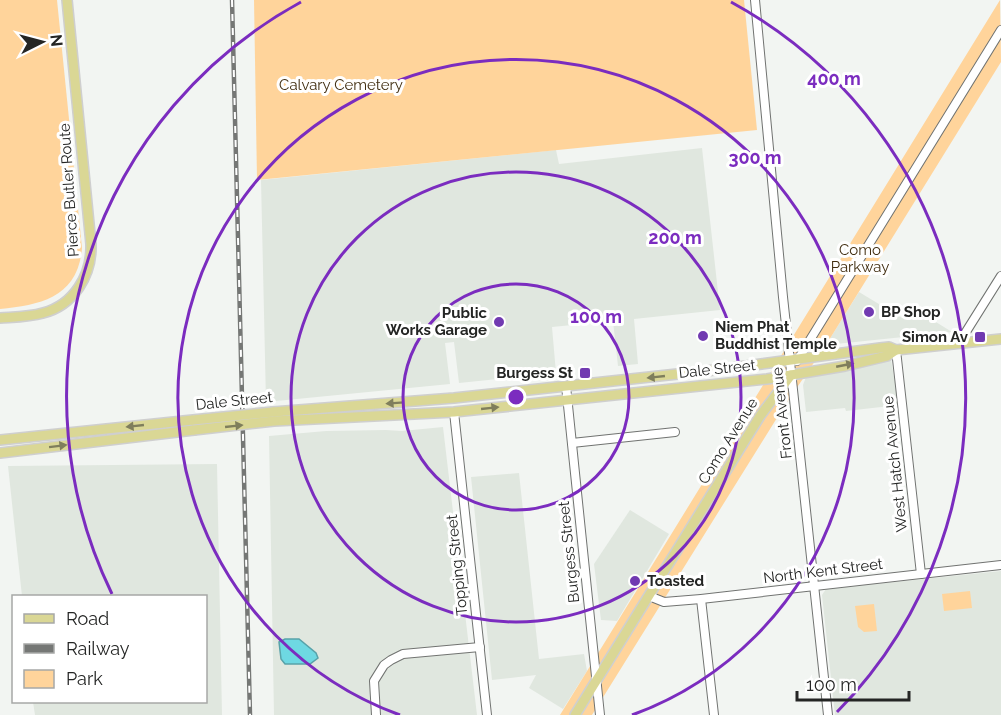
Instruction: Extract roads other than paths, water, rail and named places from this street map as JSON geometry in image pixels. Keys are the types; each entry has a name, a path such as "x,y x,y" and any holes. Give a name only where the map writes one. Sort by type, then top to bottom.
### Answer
{"main road":[{"name":"Pierce Butler Route","path":"0,318 43,313 65,302 79,288 90,264 91,244 68,0"},
{"path":"896,350 1001,339"},
{"name":"Dale Street","path":"0,440 274,417 724,369 889,347 896,350"},
{"name":"Dale Street","path":"274,417 454,412 567,401 791,375 887,356 896,350"},
{"name":"Como Avenue","path":"575,715 760,416 791,375"},
{"name":"Dale Street","path":"0,453 193,425"}],"street":[{"name":"Front Avenue","path":"755,0 794,359"},
{"name":"Como Avenue","path":"791,375 794,359 1001,30"},
{"path":"959,343 1001,276"},
{"name":"West Hatch Avenue","path":"896,350 921,574"},
{"name":"Front Avenue","path":"791,375 828,715"},
{"name":"Burgess Street","path":"566,386 600,715"},
{"name":"Topping Street","path":"454,412 487,715"},
{"path":"572,442 675,432"},
{"name":"North Kent Street","path":"649,596 664,602 701,599 1001,565"},
{"path":"701,599 714,715"},
{"path":"376,715 374,681 384,665 391,660 403,654 480,646"}],"water":[{"path":"285,639 299,639 316,653 318,658 310,664 285,664 281,659 279,642"}],"railway":[{"path":"232,0 250,715"}],"place":[{"name":"BP Shop","path":"869,312"},
{"name":"Public Works Garage","path":"499,322"},
{"name":"Niem Phat Buddhist Temple","path":"703,336"},
{"name":"Simon Av","path":"980,337"},
{"name":"Burgess St","path":"585,373"},
{"name":"Toasted","path":"635,581"}],"park label":[{"name":"Calvary Cemetery","path":"341,85"},
{"name":"Como Parkway","path":"860,258"}]}
